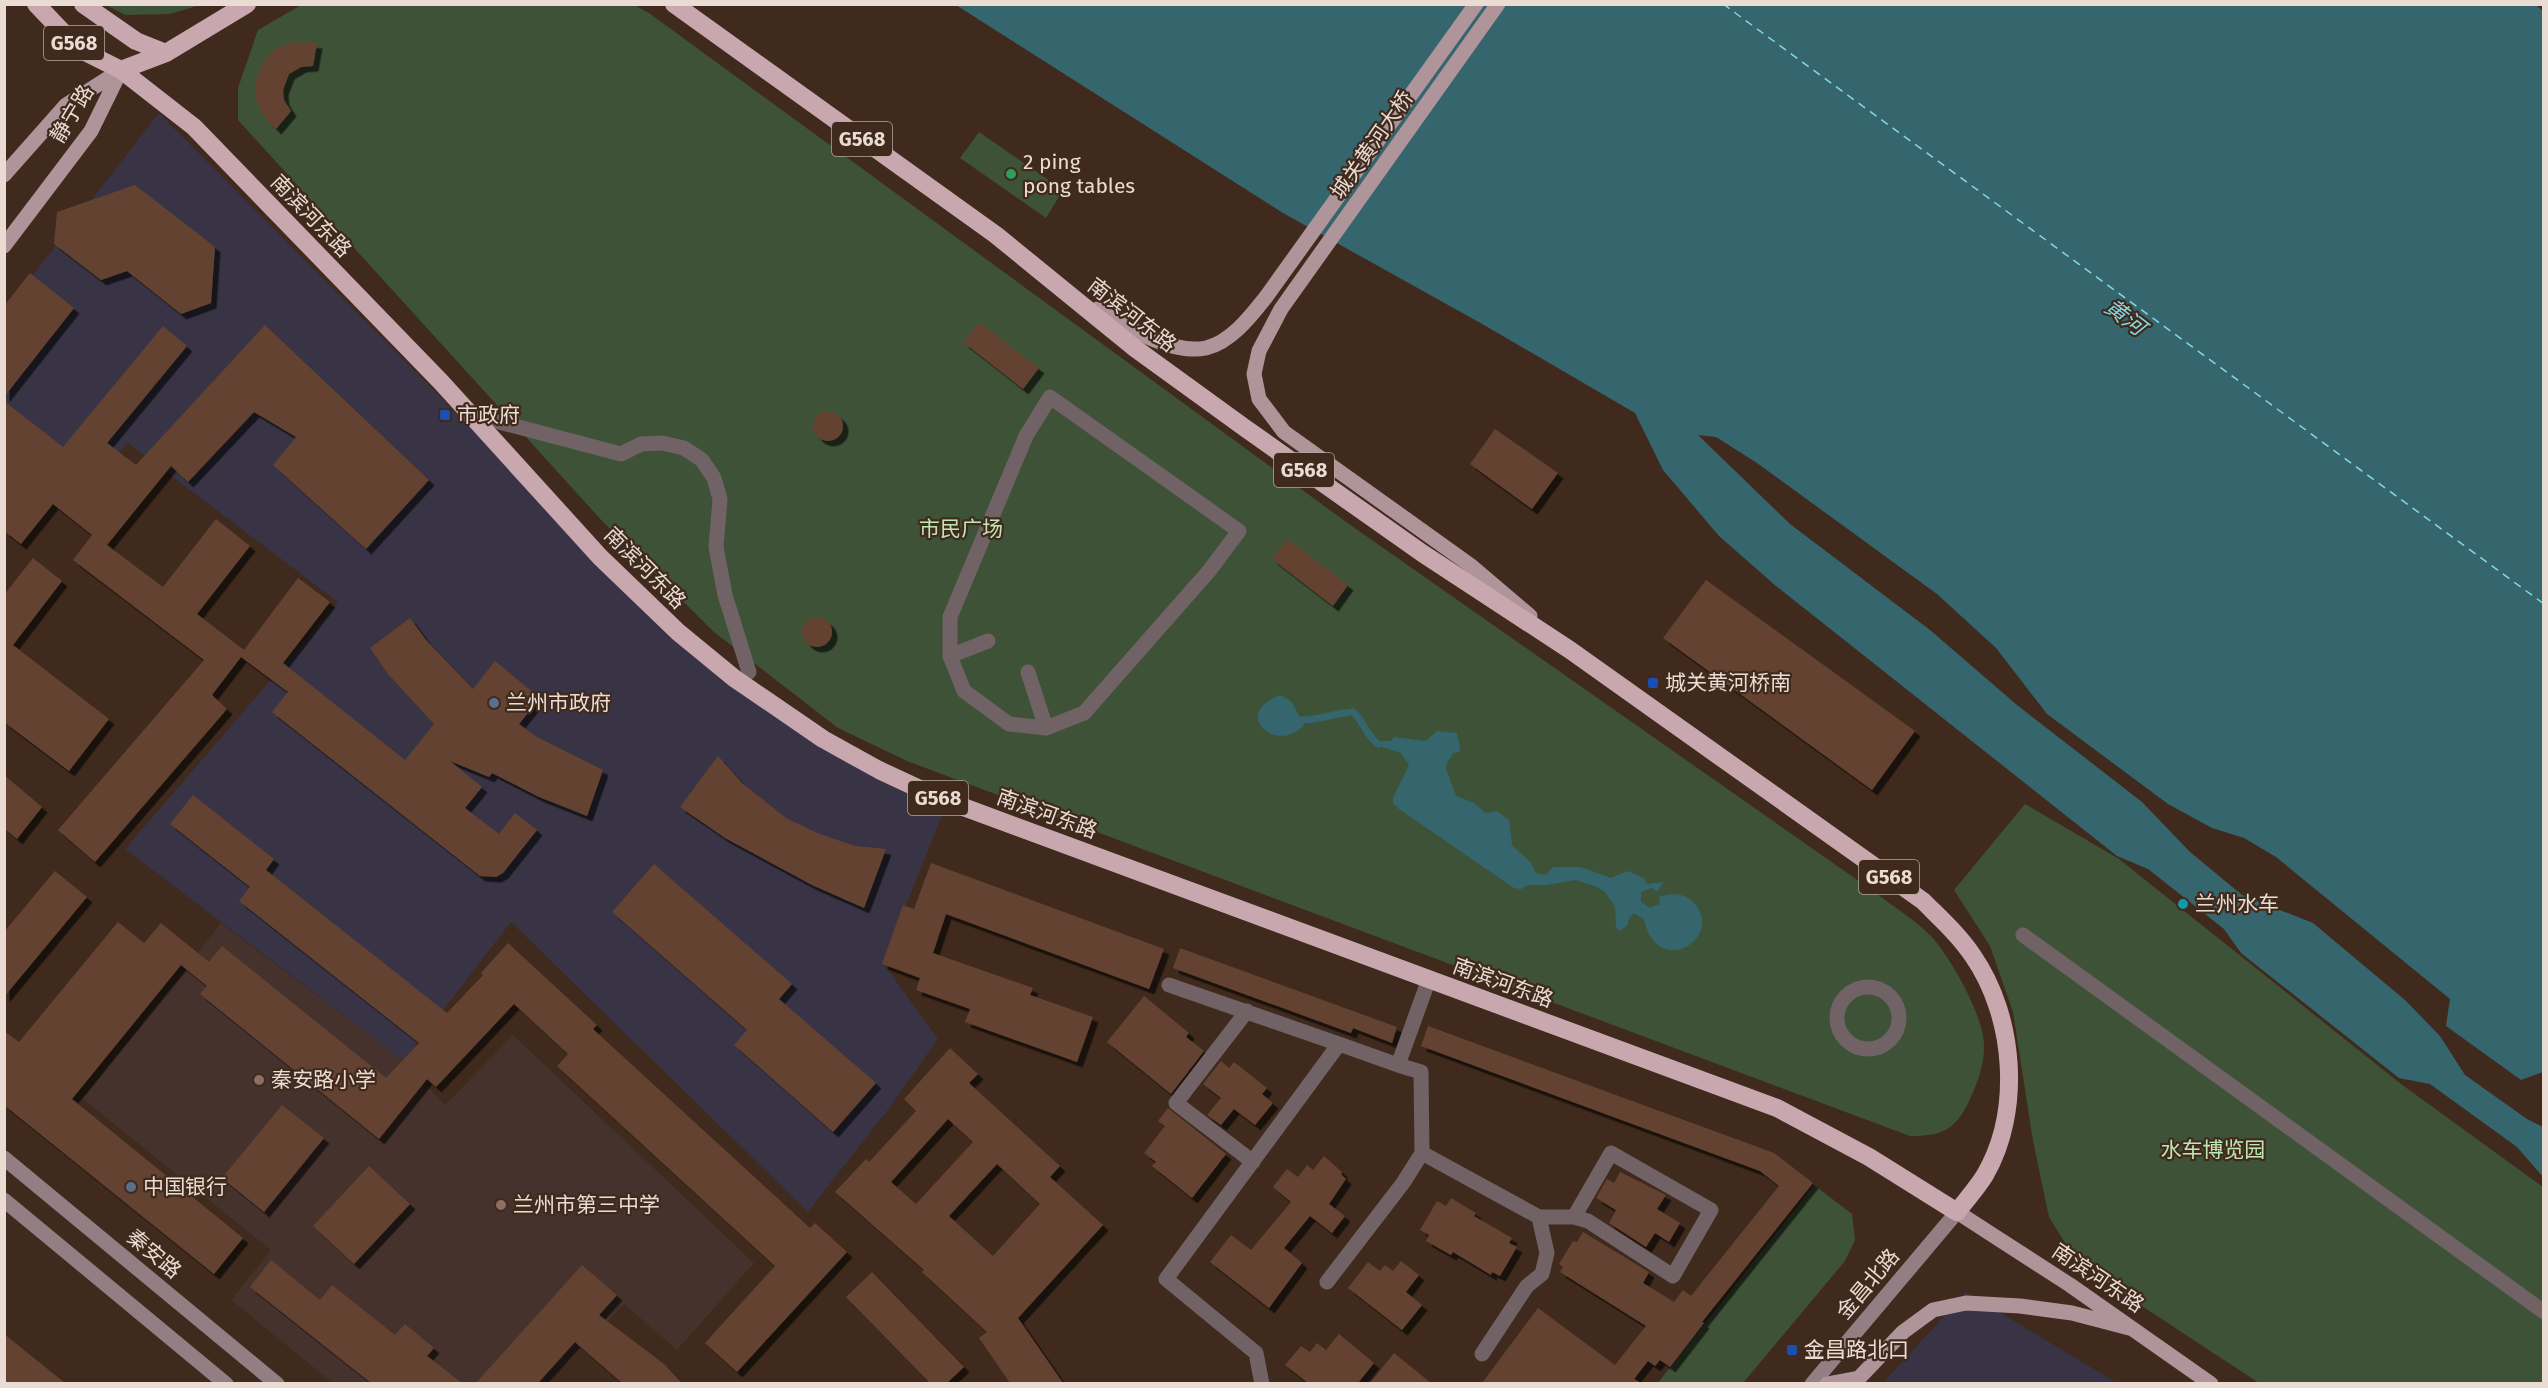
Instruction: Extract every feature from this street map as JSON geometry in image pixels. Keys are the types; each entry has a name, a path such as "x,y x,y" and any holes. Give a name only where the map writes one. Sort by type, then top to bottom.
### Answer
{"highway":[{"name":"南滨河东路","path":"36,4 79,49 121,70 194,127 441,382 600,557 678,632 734,678 823,739 879,770 939,798 1777,1108 1869,1157 1957,1212 1984,1176 1999,1145 2006,1117 2009,1088 2005,1044 2000,1016 1988,983 1973,957 1951,928 1923,901 1570,650 1341,497 1136,349 996,235 674,4"},
{"name":"G568","path":"82,4 136,41 166,53"},
{"name":"G568","path":"121,70 166,53 248,4"}],"main road":[{"name":"城关黄河大桥","path":"1046,276 1122,324 1161,342 1184,348 1206,348 1229,336 1250,317 1266,297 1476,4"},
{"name":"城关黄河大桥","path":"1284,432 1259,399 1254,374 1259,351 1281,309 1498,4"},
{"name":"静宁路","path":"4,175 66,105 121,70"},
{"name":"静宁路","path":"4,246 91,131 121,70"},
{"name":"南滨河东路","path":"1284,432 1470,565 1570,650"},
{"name":"秦安路","path":"4,1158 277,1383"},
{"path":"4,1200 226,1383"},
{"name":"南滨河东路","path":"1957,1212 2070,1285 2211,1383"},
{"name":"金昌北路","path":"1812,1383 1957,1212"},
{"path":"1827,1383 1859,1378 1903,1332 1933,1310 1966,1303 2020,1306 2072,1313 2133,1329"}],"street":[{"path":"1050,397 1239,531 1209,571 1084,713 1046,728 1009,724 964,691 950,656 950,617 1026,436 1050,397"},
{"path":"500,422 621,454 641,444 662,442 684,448 702,460 714,478 720,499 716,547 725,595 749,672"},
{"path":"950,656 988,641"},
{"path":"1029,672 1046,728"},
{"path":"2023,935 2544,1312"},
{"path":"1398,1065 1429,980"},
{"path":"1169,985 1421,1072 1422,1153 1403,1183 1327,1281"},
{"path":"1865,986 1878,988 1888,994 1896,1004 1899,1016 1898,1028 1892,1039 1882,1046 1870,1049 1858,1048 1847,1042 1839,1032 1836,1020 1838,1008 1844,997 1853,990 1865,986"},
{"path":"1247,1011 1176,1103 1253,1162"},
{"path":"1262,1383 1256,1353 1166,1279 1340,1044"},
{"path":"1422,1153 1539,1217 1574,1217 1588,1221 1673,1276 1711,1210 1611,1153 1574,1217"},
{"path":"1482,1354 1527,1286 1542,1274 1547,1253 1539,1217"}],"shaded area":[{"path":"159,113 501,458 748,699 944,810 883,963 938,1039 890,1107 808,1212 511,922 404,1061 125,849 338,602 128,443 71,500 5,450 4,312"},
{"name":"兰州市第三中学","path":"221,923 404,1061 445,1105 513,1035 754,1263 677,1350 624,1304 548,1383 333,1383 231,1300 271,1250 83,1099"},
{"path":"1966,1292 2117,1383 1882,1384"}],"green space":[{"name":"市民广场","path":"632,4 649,13 1349,524 1918,924 1939,946 1957,973 1973,1004 1983,1034 1984,1053 1976,1086 1965,1109 1954,1124 1931,1135 1910,1136 907,761 838,728 714,632 603,522 238,120 238,88 258,30 301,5"},
{"path":"106,5 200,5 170,14 125,15"},
{"name":"2 ping pong tables","path":"979,132 1063,190 1046,218 960,158"},
{"name":"水车博览园","path":"2025,804 2119,859 2401,1084 2543,1187 2543,1383 2259,1383 2078,1264 2049,1217 2033,1141 2013,1012 1990,946 1954,890"},
{"path":"1814,1185 1852,1214 1855,1240 1845,1261 1743,1383 1657,1384"}],"water":[{"name":"黄河","path":"2535,4 2543,11 2543,1072 2521,1080 2446,1026 2450,999 2276,857 2244,838 2212,828 2168,804 2047,714 1996,648 1937,594 1757,463 1716,437 1698,435 1790,524 1930,630 2017,705 2142,802 2190,852 2242,895 2313,923 2405,1000 2440,1036 2465,1075 2527,1119 2543,1127 2543,1177 2517,1147 2430,1084 2399,1078 2241,953 2224,929 2148,869 2117,856 1776,586 1719,536 1663,470 1635,413 1484,325 1283,213 956,5"},
{"path":"1280,695 1291,701 1304,725 1293,733 1282,736 1271,734 1263,729 1259,721 1259,712 1266,703"},
{"path":"1437,731 1457,733 1459,752 1453,753 1446,769 1456,796 1474,803 1486,813 1497,811 1509,820 1512,845 1531,863 1536,873 1546,875 1553,867 1581,867 1611,878 1627,871 1644,878 1647,884 1664,882 1657,892 1652,888 1641,892 1641,902 1650,908 1660,904 1659,897 1672,894 1685,896 1693,902 1701,915 1702,928 1696,939 1686,947 1674,950 1662,947 1651,938 1644,919 1634,913 1629,918 1627,926 1619,931 1616,927 1615,907 1605,892 1576,880 1529,885 1521,889 1514,888 1399,809 1393,803 1393,798 1409,765 1401,753 1382,747 1379,741 1391,741 1394,737 1426,741"}],"building":[{"path":"290,43 317,43 313,66 301,67 289,74 283,90 284,100 291,111 276,129 265,118 257,104 255,88 258,73 265,59 276,49"},
{"path":"135,185 215,247 211,303 181,314 127,271 101,280 54,244 57,212"},
{"path":"30,273 74,308 4,397 4,306"},
{"path":"979,322 1039,368 1023,389 963,342"},
{"path":"265,325 429,480 366,549 273,465 296,437 254,412 188,482 171,466 107,545 163,587 216,519 250,546 197,614 244,650 298,578 330,602 283,663 405,760 434,724 388,674 370,648 410,618 426,640 473,689 495,661 540,698 519,724 537,737 603,770 587,816 539,797 492,773 489,777 450,761 482,787 465,808 499,834 515,813 537,830 503,873 496,877 480,876 272,712 288,692 241,657 212,695 227,709 95,862 58,830 204,660 73,560 92,535 53,504 21,544 4,531 4,401 63,447 163,326 187,346 107,443 136,465"},
{"path":"828,411 839,415 843,426 839,437 828,441 817,437 813,426 817,415"},
{"path":"1495,429 1558,473 1532,509 1470,464"},
{"path":"1288,539 1348,585 1333,606 1272,559"},
{"path":"33,558 62,581 13,645 109,719 69,771 4,722 4,595"},
{"path":"1706,580 1915,731 1872,790 1663,638"},
{"path":"817,617 828,621 832,632 828,643 817,647 806,643 802,632 806,621"},
{"path":"718,756 742,783 786,818 817,833 855,846 886,849 864,908 812,885 725,838 680,807"},
{"path":"4,775 42,807 17,839 4,828"},
{"path":"193,795 274,859 266,870 447,1013 483,975 481,973 508,943 597,1025 593,1029 810,1228 815,1223 847,1252 737,1372 705,1343 775,1266 557,1066 568,1054 514,1004 436,1087 427,1079 379,1139 200,994 207,986 181,965 72,1099 243,1238 214,1274 4,1105 4,1031 19,1042 118,922 144,943 161,923 209,962 222,946 386,1078 419,1043 239,901 250,887 170,824"},
{"path":"931,863 1164,949 1149,989 946,914 933,953 1033,988 1030,995 1093,1017 1077,1062 965,1022 970,1009 916,990 920,978 882,964 903,905 914,909"},
{"path":"654,864 792,984 779,999 876,1083 833,1132 734,1045 747,1030 612,912"},
{"path":"55,871 87,897 4,997 4,932"},
{"path":"1180,948 1397,1027 1392,1043 1353,1028 1351,1033 1173,968"},
{"path":"1144,996 1189,1033 1186,1037 1204,1051 1171,1094 1107,1042"},
{"path":"1428,1026 1774,1153 1813,1183 1702,1322 1704,1323 1670,1367 1660,1360 1655,1366 1648,1361 1634,1379 1641,1383 1482,1383 1538,1308 1615,1365 1646,1326 1560,1272 1563,1267 1559,1264 1573,1241 1577,1242 1583,1232 1649,1272 1643,1283 1674,1302 1683,1290 1691,1296 1779,1186 1760,1171 1421,1046"},
{"path":"950,1048 978,1074 969,1083 1060,1166 1050,1177 1103,1225 1018,1318 1063,1383 1010,1383 979,1338 987,1332 922,1272 924,1270 835,1192 866,1159 869,1162 916,1111 904,1099","holes":["948,1119 973,1142 916,1204 891,1182","997,1164 1040,1204 993,1256 949,1216"]},
{"path":"1221,1061 1229,1068 1234,1062 1267,1088 1262,1094 1273,1103 1255,1125 1234,1109 1221,1125 1207,1115 1221,1098 1203,1084"},
{"path":"282,1105 324,1138 264,1212 222,1178"},
{"path":"1168,1108 1226,1154 1192,1198 1152,1166 1156,1162 1144,1153 1165,1126 1158,1121"},
{"path":"1324,1156 1342,1172 1341,1174 1346,1179 1329,1204 1345,1216 1332,1233 1310,1216 1284,1248 1302,1263 1269,1308 1210,1262 1231,1235 1251,1250 1291,1202 1273,1187 1287,1169 1298,1177 1307,1165 1313,1170"},
{"path":"369,1166 410,1204 354,1264 313,1226"},
{"path":"1620,1172 1666,1195 1657,1209 1680,1223 1669,1242 1655,1233 1646,1247 1609,1223 1616,1210 1596,1198 1607,1179 1614,1183"},
{"path":"1451,1198 1476,1213 1474,1216 1512,1238 1509,1243 1517,1247 1500,1276 1492,1272 1491,1275 1453,1252 1451,1255 1426,1241 1429,1235 1420,1230 1437,1201 1446,1206"},
{"path":"271,1260 320,1300 332,1285 395,1335 405,1324 434,1348 427,1356 462,1383 371,1383 250,1287"},
{"path":"1401,1261 1419,1275 1406,1292 1422,1305 1402,1330 1348,1288 1368,1262 1380,1271 1385,1265 1393,1271"},
{"path":"582,1265 617,1295 599,1315 664,1364 682,1383 622,1383 575,1342 538,1383 476,1383"},
{"path":"872,1272 964,1367 947,1383 930,1383 846,1297"},
{"path":"4,1334 65,1383 4,1383"},
{"path":"1339,1334 1374,1363 1358,1383 1308,1383 1285,1365 1301,1346 1310,1352 1317,1343 1326,1350"},
{"path":"1394,1353 1431,1383 1370,1383"}],"waterway":[{"path":"1302,720 1353,712 1378,744"}],"ferry route":[{"path":"1723,4 2544,604"}],"place":[{"name":"2 ping pong tables","path":"1011,174"},
{"name":"市政府","path":"445,415"},
{"name":"城关黄河桥南","path":"1653,683"},
{"name":"兰州市政府","path":"494,703"},
{"name":"兰州水车","path":"2183,904"},
{"name":"秦安路小学","path":"259,1080"},
{"name":"中国银行","path":"131,1187"},
{"name":"兰州市第三中学","path":"501,1205"},
{"name":"金昌路北口","path":"1792,1350"}]}
